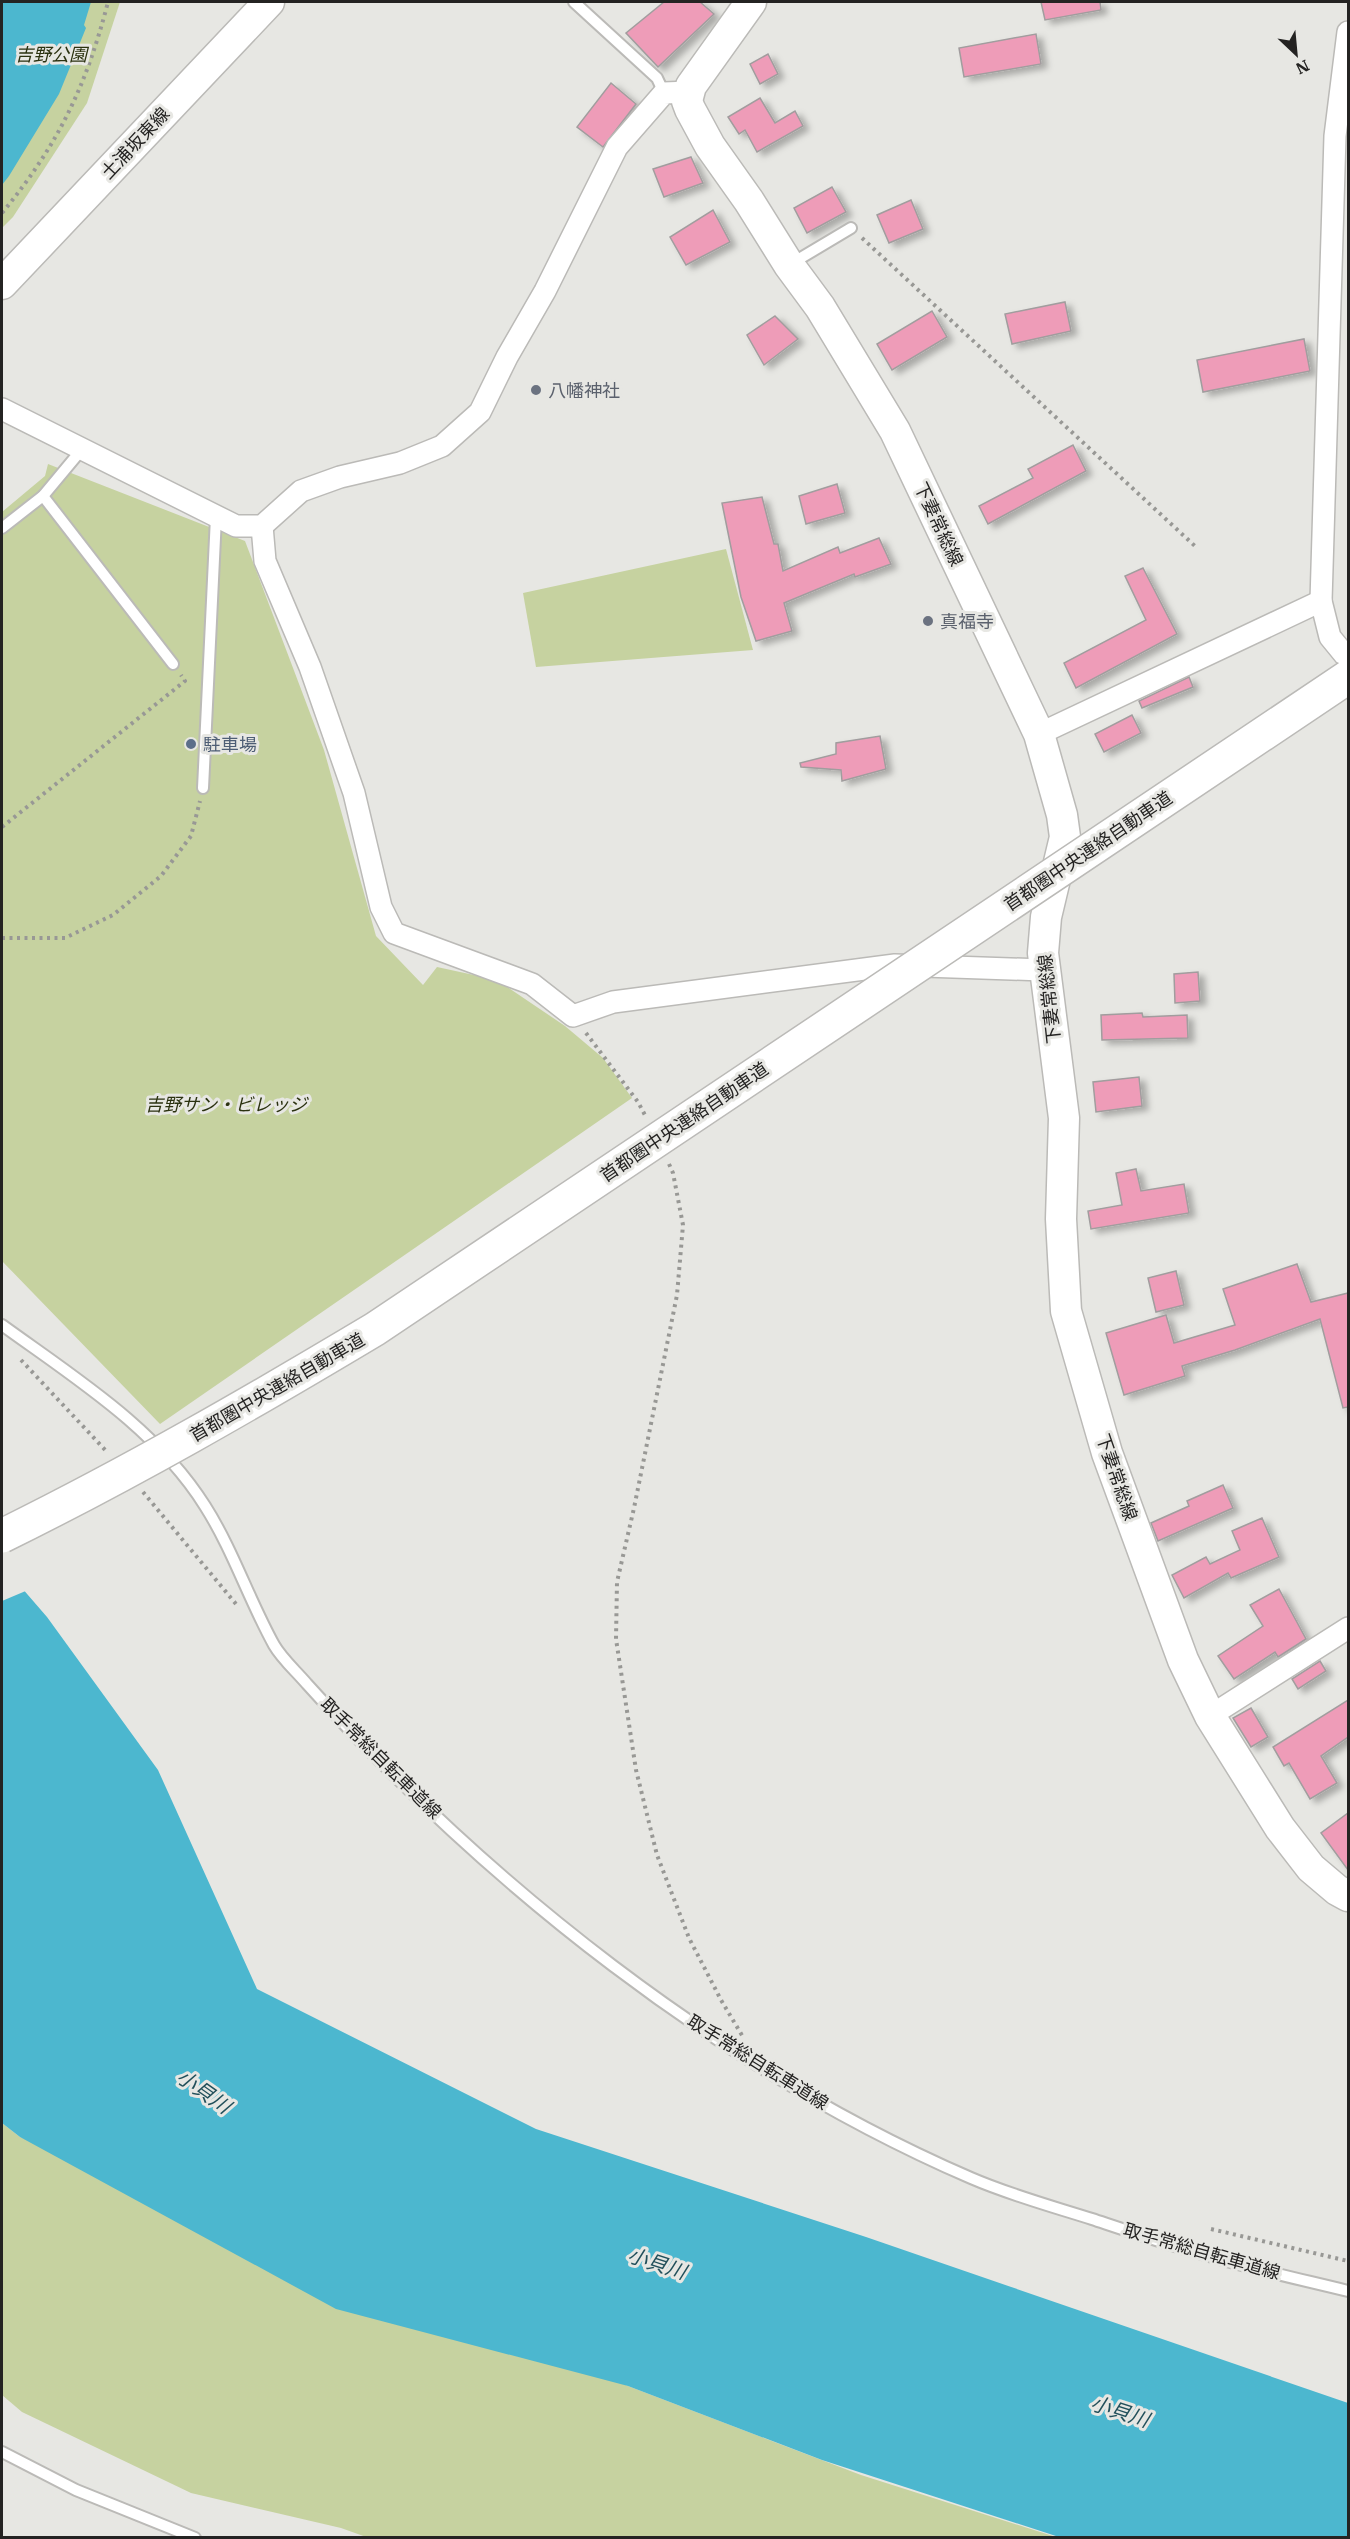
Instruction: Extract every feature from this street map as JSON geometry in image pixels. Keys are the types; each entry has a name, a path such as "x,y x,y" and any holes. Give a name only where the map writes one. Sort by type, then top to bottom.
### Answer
{"highway":[{"name":"首都圏中央連絡自動車道","path":"2,1536 96,1490 234,1413 375,1329 1348,677"}],"main road":[{"name":"土浦坂東線","path":"2,284 269,2"},
{"path":"676,93 751,2"},
{"name":"下妻常総線","path":"676,93 690,110 710,146 749,201 789,265 820,307 895,431 1039,734 1062,815 1065,837 1046,917 1043,970 1064,1118 1061,1219 1066,1311 1107,1453 1183,1660 1210,1716 1252,1787 1286,1836 1311,1869 1348,1896"}],"street":[{"path":"1348,32 1335,136 1321,601 1330,637 1348,659"},
{"path":"2,409 236,526 262,526 300,491 340,477 400,463 442,446 480,412 507,357 545,291 617,147 676,93"},
{"path":"262,526 265,561 310,667 354,793 381,907 394,933 532,984 573,1016 613,1002 895,965 1043,970"},
{"path":"1039,734 1321,601"},
{"path":"1210,1716 1347,1632"}],"lane":[{"path":"574,2 676,93"},
{"path":"789,265 851,228"},
{"path":"2,528 43,496 83,448"},
{"path":"43,496 172,664"},
{"path":"203,788 216,516"},
{"name":"取手常総自転車道線","path":"2,1325 141,1430 181,1470 207,1509 276,1648 338,1718 398,1778 521,1891 634,1980 763,2069 894,2142 971,2178 1019,2196 1201,2254 1348,2291"},
{"path":"2,2452 76,2490 195,2538"}],"path":[{"path":"2,213 32,176 71,110 95,52 108,2"},
{"path":"851,228 1196,547"},
{"path":"2,827 185,681 172,664"},
{"path":"2,938 65,938 113,915 161,876 191,836 203,788"},
{"path":"573,1016 638,1102 648,1122"},
{"path":"668,1163 673,1173 683,1224 677,1295 618,1582 616,1640 636,1770 657,1855 689,1938 721,2000 763,2069"},
{"path":"1211,2229 1348,2261"}],"green space":[{"name":"吉野公園","path":"2,2 120,2 87,103 13,217 2,228"},
{"name":"吉野サン・ビレッジ","path":"48,464 245,541 324,750 376,936 423,985 437,967 497,980 565,1026 603,1058 632,1098 160,1424 2,1261 2,512 45,476"},
{"path":"726,549 753,650 536,667 523,593"},
{"path":"2,2123 20,2137 628,2386 861,2475 1056,2537 369,2538 341,2528 191,2493 22,2412 2,2395"}],"water":[{"name":"吉野公園","path":"2,2 91,2 84,25 86,28 59,94 2,185"},
{"name":"小貝川","path":"2,1565 47,1617 158,1770 257,1989 536,2129 866,2237 1348,2403 1348,2537 1059,2537 822,2460 628,2386 336,2309 20,2137 2,2123"}],"pier":[{"path":"2,1562 28,1590 2,1601"}],"building":[{"path":"664,2 700,2 714,14 658,67 626,33"},
{"path":"1041,2 1100,2 1101,10 1045,20"},
{"path":"1036,34 1041,64 964,77 959,48"},
{"path":"768,54 778,74 760,84 750,64"},
{"path":"611,83 636,104 603,147 577,127"},
{"path":"760,98 775,123 795,111 803,126 757,152 745,130 739,134 728,117"},
{"path":"691,157 703,183 664,197 653,169"},
{"path":"832,187 846,212 807,233 794,208"},
{"path":"911,200 923,229 889,243 877,215"},
{"path":"713,210 730,242 686,265 670,237"},
{"path":"1065,302 1071,331 1012,344 1005,314"},
{"path":"932,311 947,337 892,370 877,344"},
{"path":"775,316 798,339 764,365 747,335"},
{"path":"1304,339 1310,371 1203,392 1197,360"},
{"path":"1073,445 1086,471 988,524 979,506 1033,478 1028,469"},
{"path":"837,484 845,513 806,524 799,496"},
{"path":"762,497 774,544 778,544 783,571 838,547 840,553 879,538 891,564 855,577 854,574 784,603 792,631 756,641 741,597 722,503"},
{"path":"1143,568 1177,634 1076,688 1064,663 1146,620 1125,576"},
{"path":"1189,677 1193,687 1142,708 1139,701"},
{"path":"1132,715 1141,733 1104,752 1095,734"},
{"path":"880,736 886,769 842,781 841,770 801,767 800,763 836,754 836,743"},
{"path":"1198,972 1200,1001 1175,1003 1174,974"},
{"path":"1142,1013 1143,1017 1187,1015 1188,1038 1102,1040 1101,1015"},
{"path":"1139,1077 1142,1106 1096,1112 1093,1082"},
{"path":"1136,1169 1141,1191 1184,1184 1189,1213 1091,1229 1088,1211 1122,1205 1116,1173"},
{"path":"1297,1264 1311,1302 1348,1293 1348,1407 1343,1408 1320,1319 1235,1350 1182,1366 1185,1376 1124,1395 1106,1333 1166,1315 1174,1343 1235,1325 1223,1289"},
{"path":"1176,1271 1184,1305 1156,1312 1148,1278"},
{"path":"1223,1485 1233,1508 1158,1541 1151,1523 1189,1506 1187,1501"},
{"path":"1262,1518 1279,1557 1231,1578 1228,1573 1184,1598 1172,1575 1206,1557 1210,1564 1240,1550 1232,1531"},
{"path":"1279,1589 1306,1639 1278,1657 1275,1652 1234,1679 1218,1656 1263,1626 1250,1605"},
{"path":"1320,1661 1326,1671 1298,1689 1292,1679"},
{"path":"1348,1700 1348,1737 1321,1756 1337,1783 1310,1799 1289,1763 1284,1766 1273,1747"},
{"path":"1251,1708 1268,1737 1251,1747 1233,1718"},
{"path":"1348,1813 1348,1870 1321,1833"}],"place":[{"name":"八幡神社","path":"536,390"},
{"name":"真福寺","path":"928,621"},
{"name":"駐車場","path":"191,744"}]}
